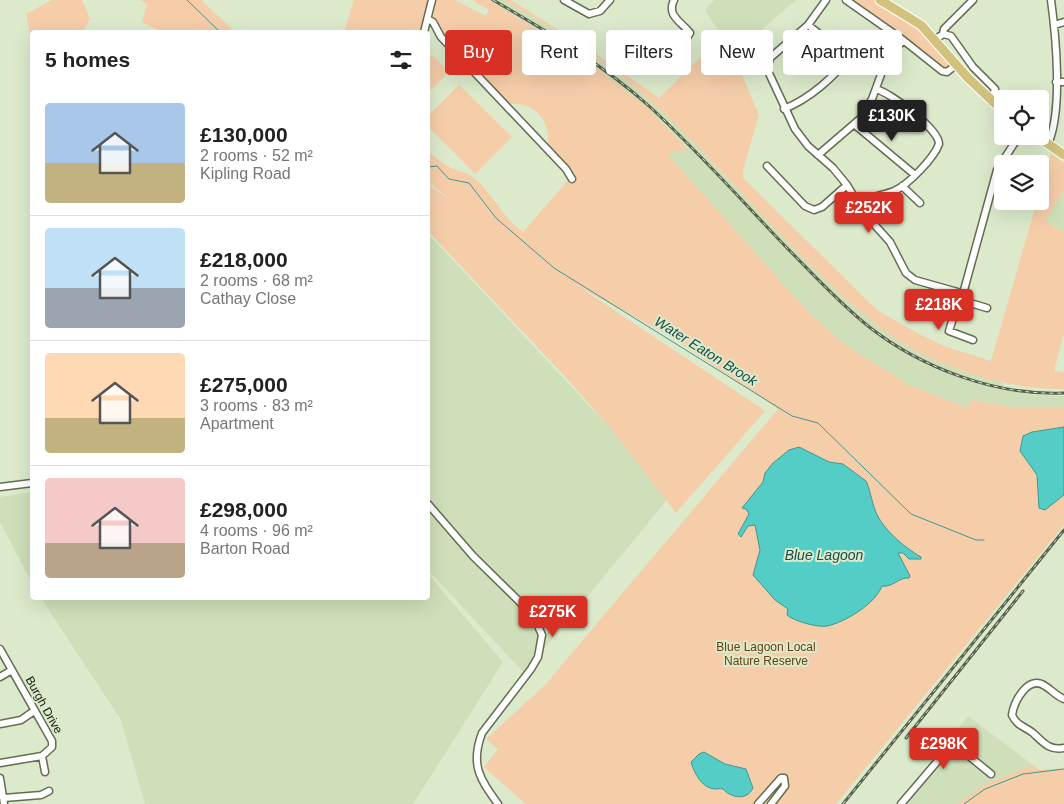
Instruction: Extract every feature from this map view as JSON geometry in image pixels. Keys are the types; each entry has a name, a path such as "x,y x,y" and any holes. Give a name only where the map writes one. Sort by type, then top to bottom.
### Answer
{"main road":[{"path":"880,0 940,36 956,65 994,103"},
{"path":"1049,145 1064,155"}],"street":[{"path":"425,30 432,0"},
{"path":"564,0 589,14 600,12 610,0"},
{"path":"674,0 672,5 673,15 687,30"},
{"path":"826,0 808,24 767,62 767,69 784,109 795,129 847,185 858,204 890,242 903,268 910,277 987,308"},
{"path":"846,0 903,40 942,71 947,72 956,65"},
{"path":"1049,142 1054,129 1056,82 1051,0"},
{"path":"975,1 944,28 940,36 951,36 973,68 992,85 995,94 991,101"},
{"path":"428,19 433,22 441,37 566,169 572,179"},
{"path":"1054,25 1064,22"},
{"path":"808,24 816,30"},
{"path":"784,109 804,99 832,75"},
{"path":"818,155 855,125 867,109 880,75"},
{"path":"1056,82 1064,82"},
{"path":"858,204 869,197 895,191 915,175 938,148 938,136 889,94 876,89"},
{"path":"855,125 915,175"},
{"path":"973,340 949,331 960,296 964,290 997,170 1013,145"},
{"path":"767,166 805,206 814,210 822,207 847,185"},
{"path":"902,186 920,203"},
{"path":"0,487 30,483"},
{"path":"430,506 473,556 532,615 542,635 538,656 531,669 482,733 479,742 477,769 479,777 498,804"},
{"name":"Burgh Drive","path":"0,649 52,742 52,747 42,756 45,772"},
{"path":"0,677 12,670"},
{"path":"1064,699 1045,685 1035,684 1022,691 1016,699 1012,715 1020,727 1033,734 1049,748 1064,748"},
{"path":"0,724 20,720 34,711"},
{"path":"901,804 953,743 991,774"},
{"path":"0,763 42,756"},
{"path":"0,778 4,801 41,795 49,791"},
{"path":"758,804 781,778 784,778 785,786 771,804"}],"shaded area":[{"path":"489,0 504,0 554,30 537,30"},
{"path":"714,0 796,0 761,30 718,30 705,10"},
{"path":"596,57 606,65 606,75 620,75 663,112 845,298 878,326 908,345 939,360 1003,383 1002,390 1033,395 1064,396 1064,407 1012,407 970,400 968,408 909,385 847,346 812,316 667,154 688,148 660,120 596,68"},
{"path":"1064,189 1064,233 1045,221"},
{"path":"430,238 434,240 672,494 524,673 430,572"},
{"path":"30,492 30,579 0,522 0,497"},
{"path":"430,576 503,662 413,804 145,804 121,720 42,600 430,600"},
{"path":"968,716 1033,765 982,789 959,804 898,804"}],"green space":[{"path":"52,0 82,0 90,19 83,30 30,30 30,34 26,14"},
{"path":"140,0 201,0 233,30 159,30 142,22 147,4"},
{"path":"354,0 429,0 420,30 345,30"},
{"name":"Blue Lagoon Local Nature Reserve","path":"435,0 455,0 486,16 489,10 472,0 489,0 537,30 522,30 522,75 596,75 596,68 646,106 688,149 667,154 812,316 822,322 821,324 847,346 909,385 968,408 970,400 1012,407 1064,407 1064,525 836,804 526,804 484,767 498,749 486,739 545,685 778,409 668,335 581,288 765,411 676,513 617,436 571,383 430,233 430,186 451,200 430,184 430,153 453,169 474,178 487,191 510,221 523,232 569,179 576,177 548,146 547,128 539,114 526,106 508,104 480,75 512,75 512,30 445,30 445,38 431,16"},
{"path":"504,0 511,0 558,30 555,30"},
{"path":"849,0 876,0 909,19 920,26 952,65 947,69 941,68 926,54 902,37 902,30 892,30"},
{"path":"596,54 606,61 606,64 596,58"},
{"path":"432,55 445,68 446,75 431,90 430,57"},
{"path":"701,57 701,75 742,75 759,115 743,170 743,178 877,310 944,346 991,361 1034,210 1049,210 1049,161 1051,154 1064,162 1064,189 1045,221 1064,233 1064,333 1054,371 1064,372 1064,389 1040,388 991,380 942,363 897,340 847,300 817,272 705,154 620,75 626,75 659,98 682,75 691,75 691,67"},
{"path":"459,85 512,137 475,174 430,129 430,114"},
{"path":"1033,765 1040,770 1064,768 1064,804 958,804 985,784"}],"water":[{"path":"1064,427 1064,495 1045,510 1039,508 1037,475 1020,451 1023,436 1032,432"},
{"name":"Blue Lagoon","path":"799,447 829,462 843,464 866,481 878,517 888,531 921,557 921,559 909,559 903,553 898,553 910,576 909,578 882,586 874,599 859,611 835,624 827,626 806,624 787,615 788,609 775,600 753,575 760,550 755,525 748,526 741,537 738,534 749,514 746,509 742,508 763,482 765,473 773,463 789,450"},
{"path":"704,752 725,764 746,769 753,788 750,792 739,797 723,789 710,788 702,783 696,775 691,762"}],"waterway":[{"name":"Water Eaton Brook","path":"187,0 218,30"},
{"name":"Water Eaton Brook","path":"430,167 437,166 449,179 469,183 496,218 554,268 792,416 818,423 911,514 976,540 984,540"},
{"name":"Water Eaton Brook","path":"964,804 985,789 1023,774 1064,769"}],"railway":[{"path":"493,0 554,36 593,62 649,106 702,158 836,298 868,326 889,341 911,355 935,366 986,384 1012,390 1064,393"},
{"path":"843,804 1064,530"},
{"path":"906,738 1023,591"}]}
